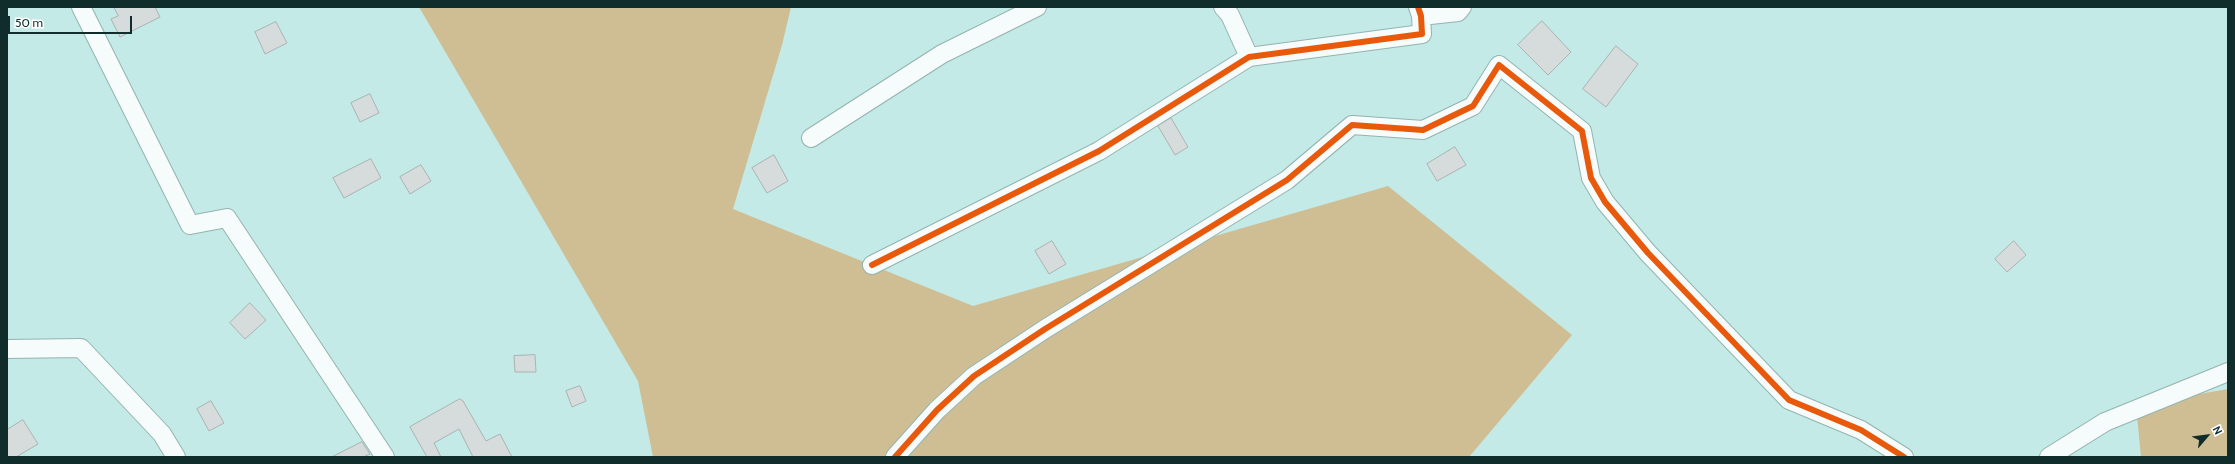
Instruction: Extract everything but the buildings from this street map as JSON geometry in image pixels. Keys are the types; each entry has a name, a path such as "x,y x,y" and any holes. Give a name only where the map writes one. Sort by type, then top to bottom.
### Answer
{"street":[{"path":"81,7 190,225 227,218 385,457"},
{"path":"811,138 942,54 1037,7"},
{"path":"1223,7 1230,15 1249,56"},
{"path":"872,266 1099,151 1249,56 1422,34 1419,11 1458,12 1462,7"},
{"path":"895,457 937,410 974,376 1045,329 1287,180 1352,125 1423,130 1473,106 1499,65 1582,131 1591,178 1605,202 1648,253 1789,400 1861,430 1904,457"},
{"path":"7,349 81,348 162,434 176,457"},
{"path":"2049,457 2105,422 2228,372"}],"shaded area":[{"path":"419,7 791,7 782,45 733,209 973,306 1388,186 1572,335 1469,457 653,457 638,381"},
{"path":"2228,389 2228,457 2141,457 2136,405"}],"cycle path":[{"path":"872,265 1099,151 1249,57 1422,34 1421,16 1418,7"},
{"path":"895,457 937,410 974,376 1045,329 1287,180 1352,125 1423,130 1473,106 1499,65 1582,131 1591,178 1605,202 1648,253 1789,400 1861,430 1904,457"}]}
